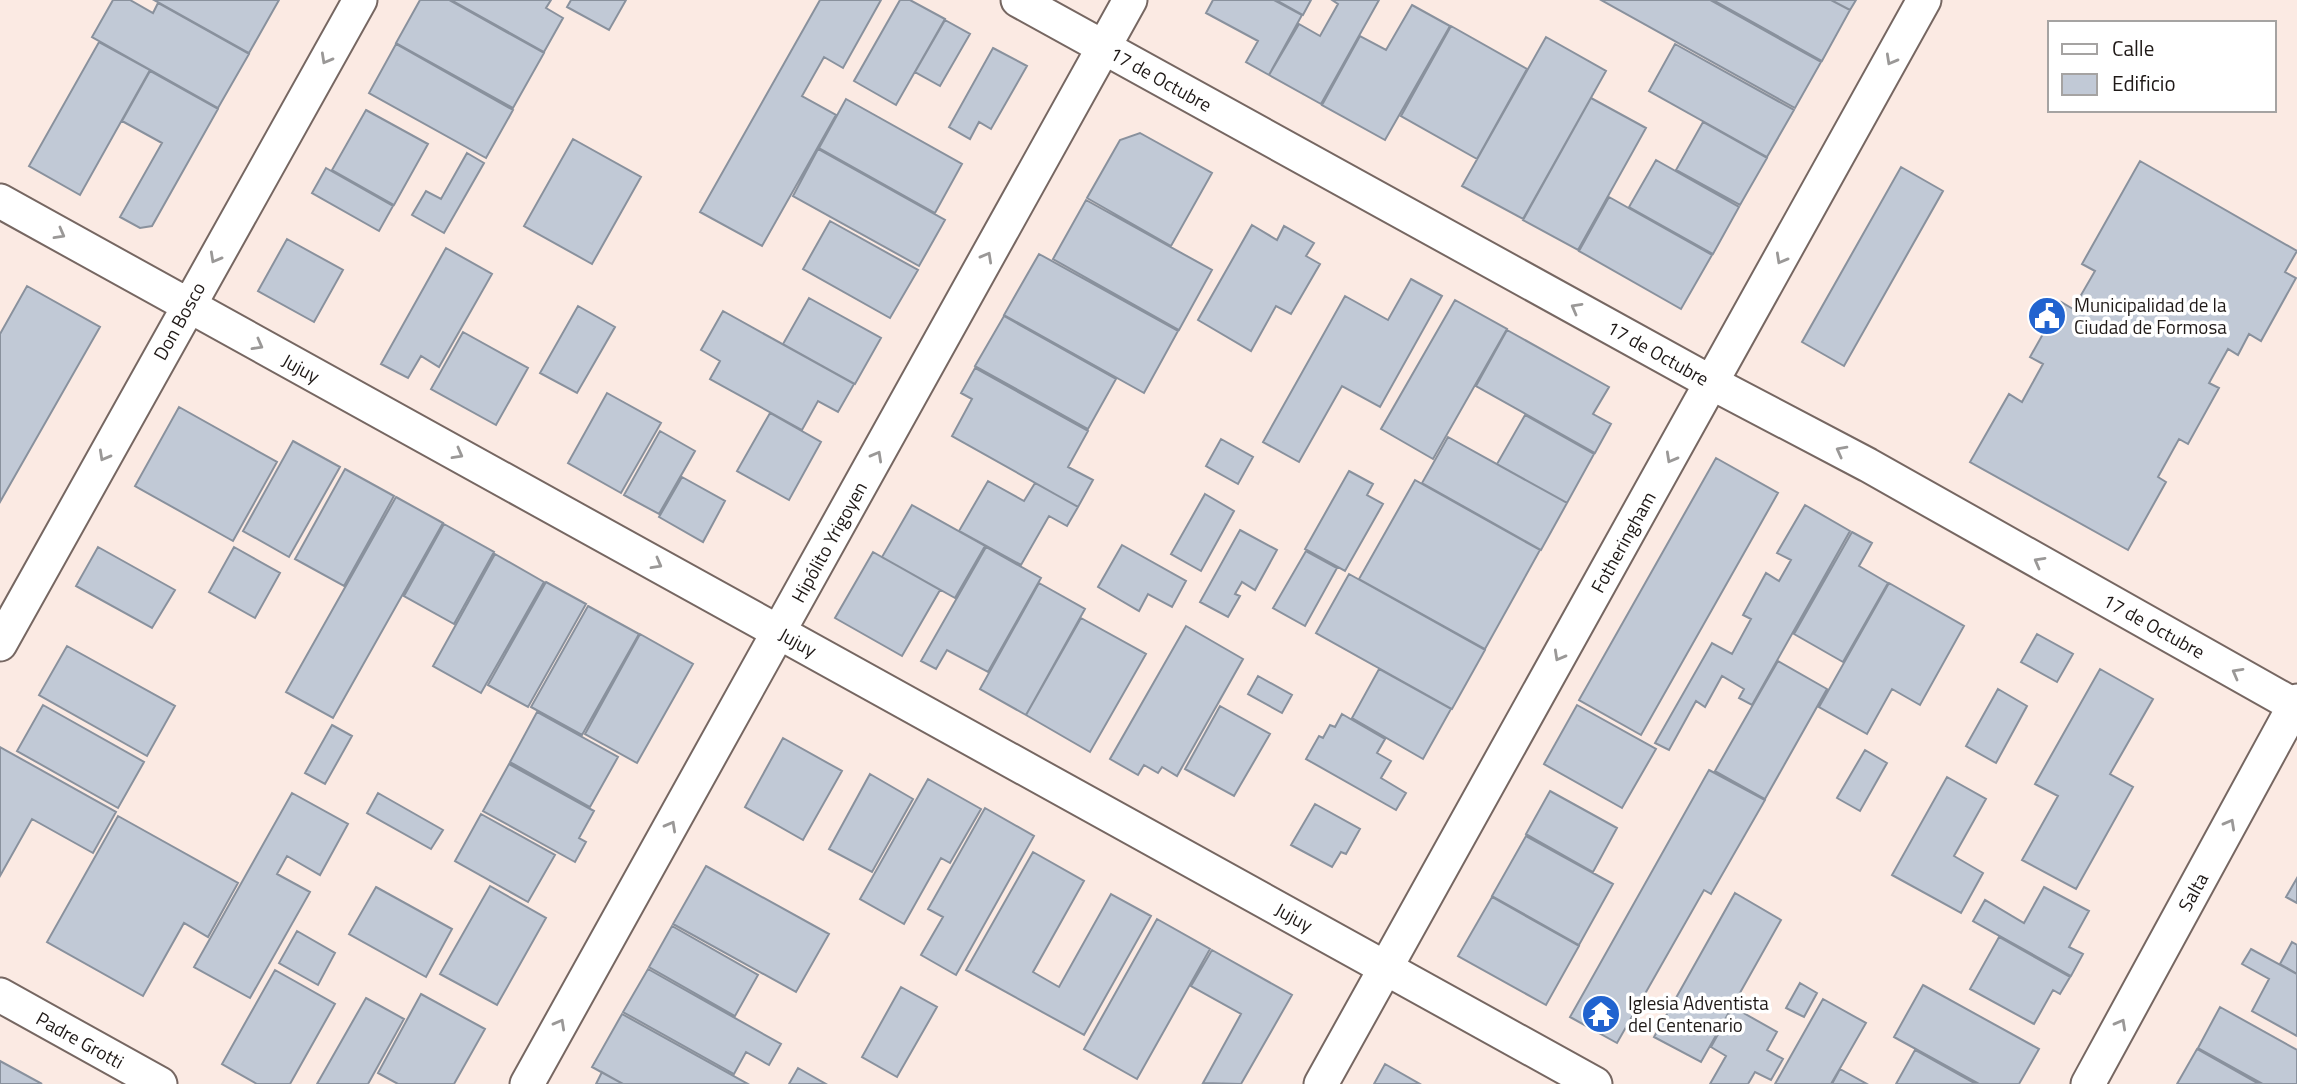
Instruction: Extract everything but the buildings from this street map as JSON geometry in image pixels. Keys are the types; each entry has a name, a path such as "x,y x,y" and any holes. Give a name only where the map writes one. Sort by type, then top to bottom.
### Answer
{"street":[{"name":"Don Bosco","path":"0,644 360,0"},
{"name":"17 de Octubre","path":"1018,0 1712,383 1868,465 2296,704"},
{"name":"Hipólito Yrigoyen","path":"527,1084 1130,0"},
{"name":"Fotheringham","path":"1321,1084 1924,0"},
{"name":"Jujuy","path":"0,201 1595,1084"},
{"name":"Salta","path":"2088,1084 2296,704"},
{"name":"Padre Grotti","path":"0,995 160,1084"}],"place":[{"name":"Municipalidad de la Ciudad de Formosa","path":"2047,316"},
{"name":"Iglesia Adventista del Centenario","path":"1601,1014"}]}
